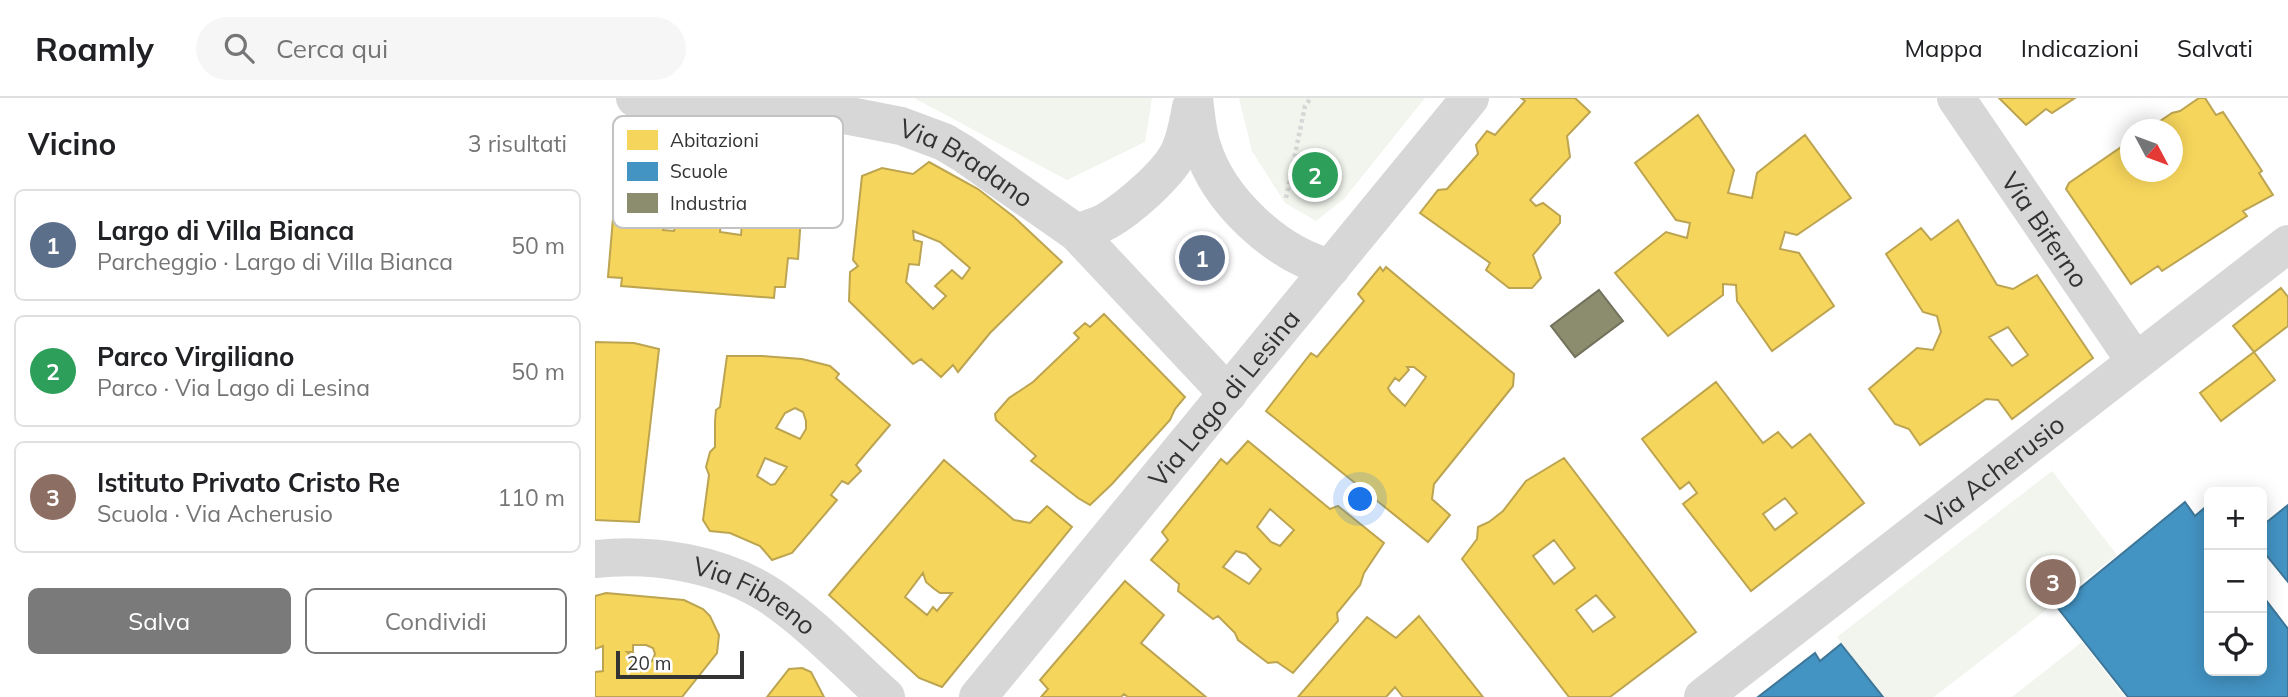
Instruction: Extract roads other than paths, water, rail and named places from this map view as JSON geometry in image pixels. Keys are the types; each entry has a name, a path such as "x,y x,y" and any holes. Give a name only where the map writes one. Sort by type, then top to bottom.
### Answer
{"street":[{"name":"Via Bradano","path":"635,98 835,114 901,126 944,142 1077,233 1229,394"},
{"path":"1077,233 1114,216 1167,169 1183,142 1193,98"},
{"path":"1193,98 1202,146 1210,166 1233,200 1261,230 1293,254 1331,268"},
{"name":"Via Lago di Lesina","path":"978,697 1470,98"},
{"name":"Via Biferno","path":"1956,98 2135,361"},
{"name":"Via Acherusio","path":"1703,697 2288,244"},
{"name":"Via Fibreno","path":"595,559 632,558 694,565 734,577 753,586 787,608 886,697"}],"place":[{"name":"Parco Virgiliano","path":"1315,175"},
{"name":"Largo di Villa Bianca","path":"1202,258"},
{"name":"Istituto Privato Cristo Re","path":"2053,582"}]}
